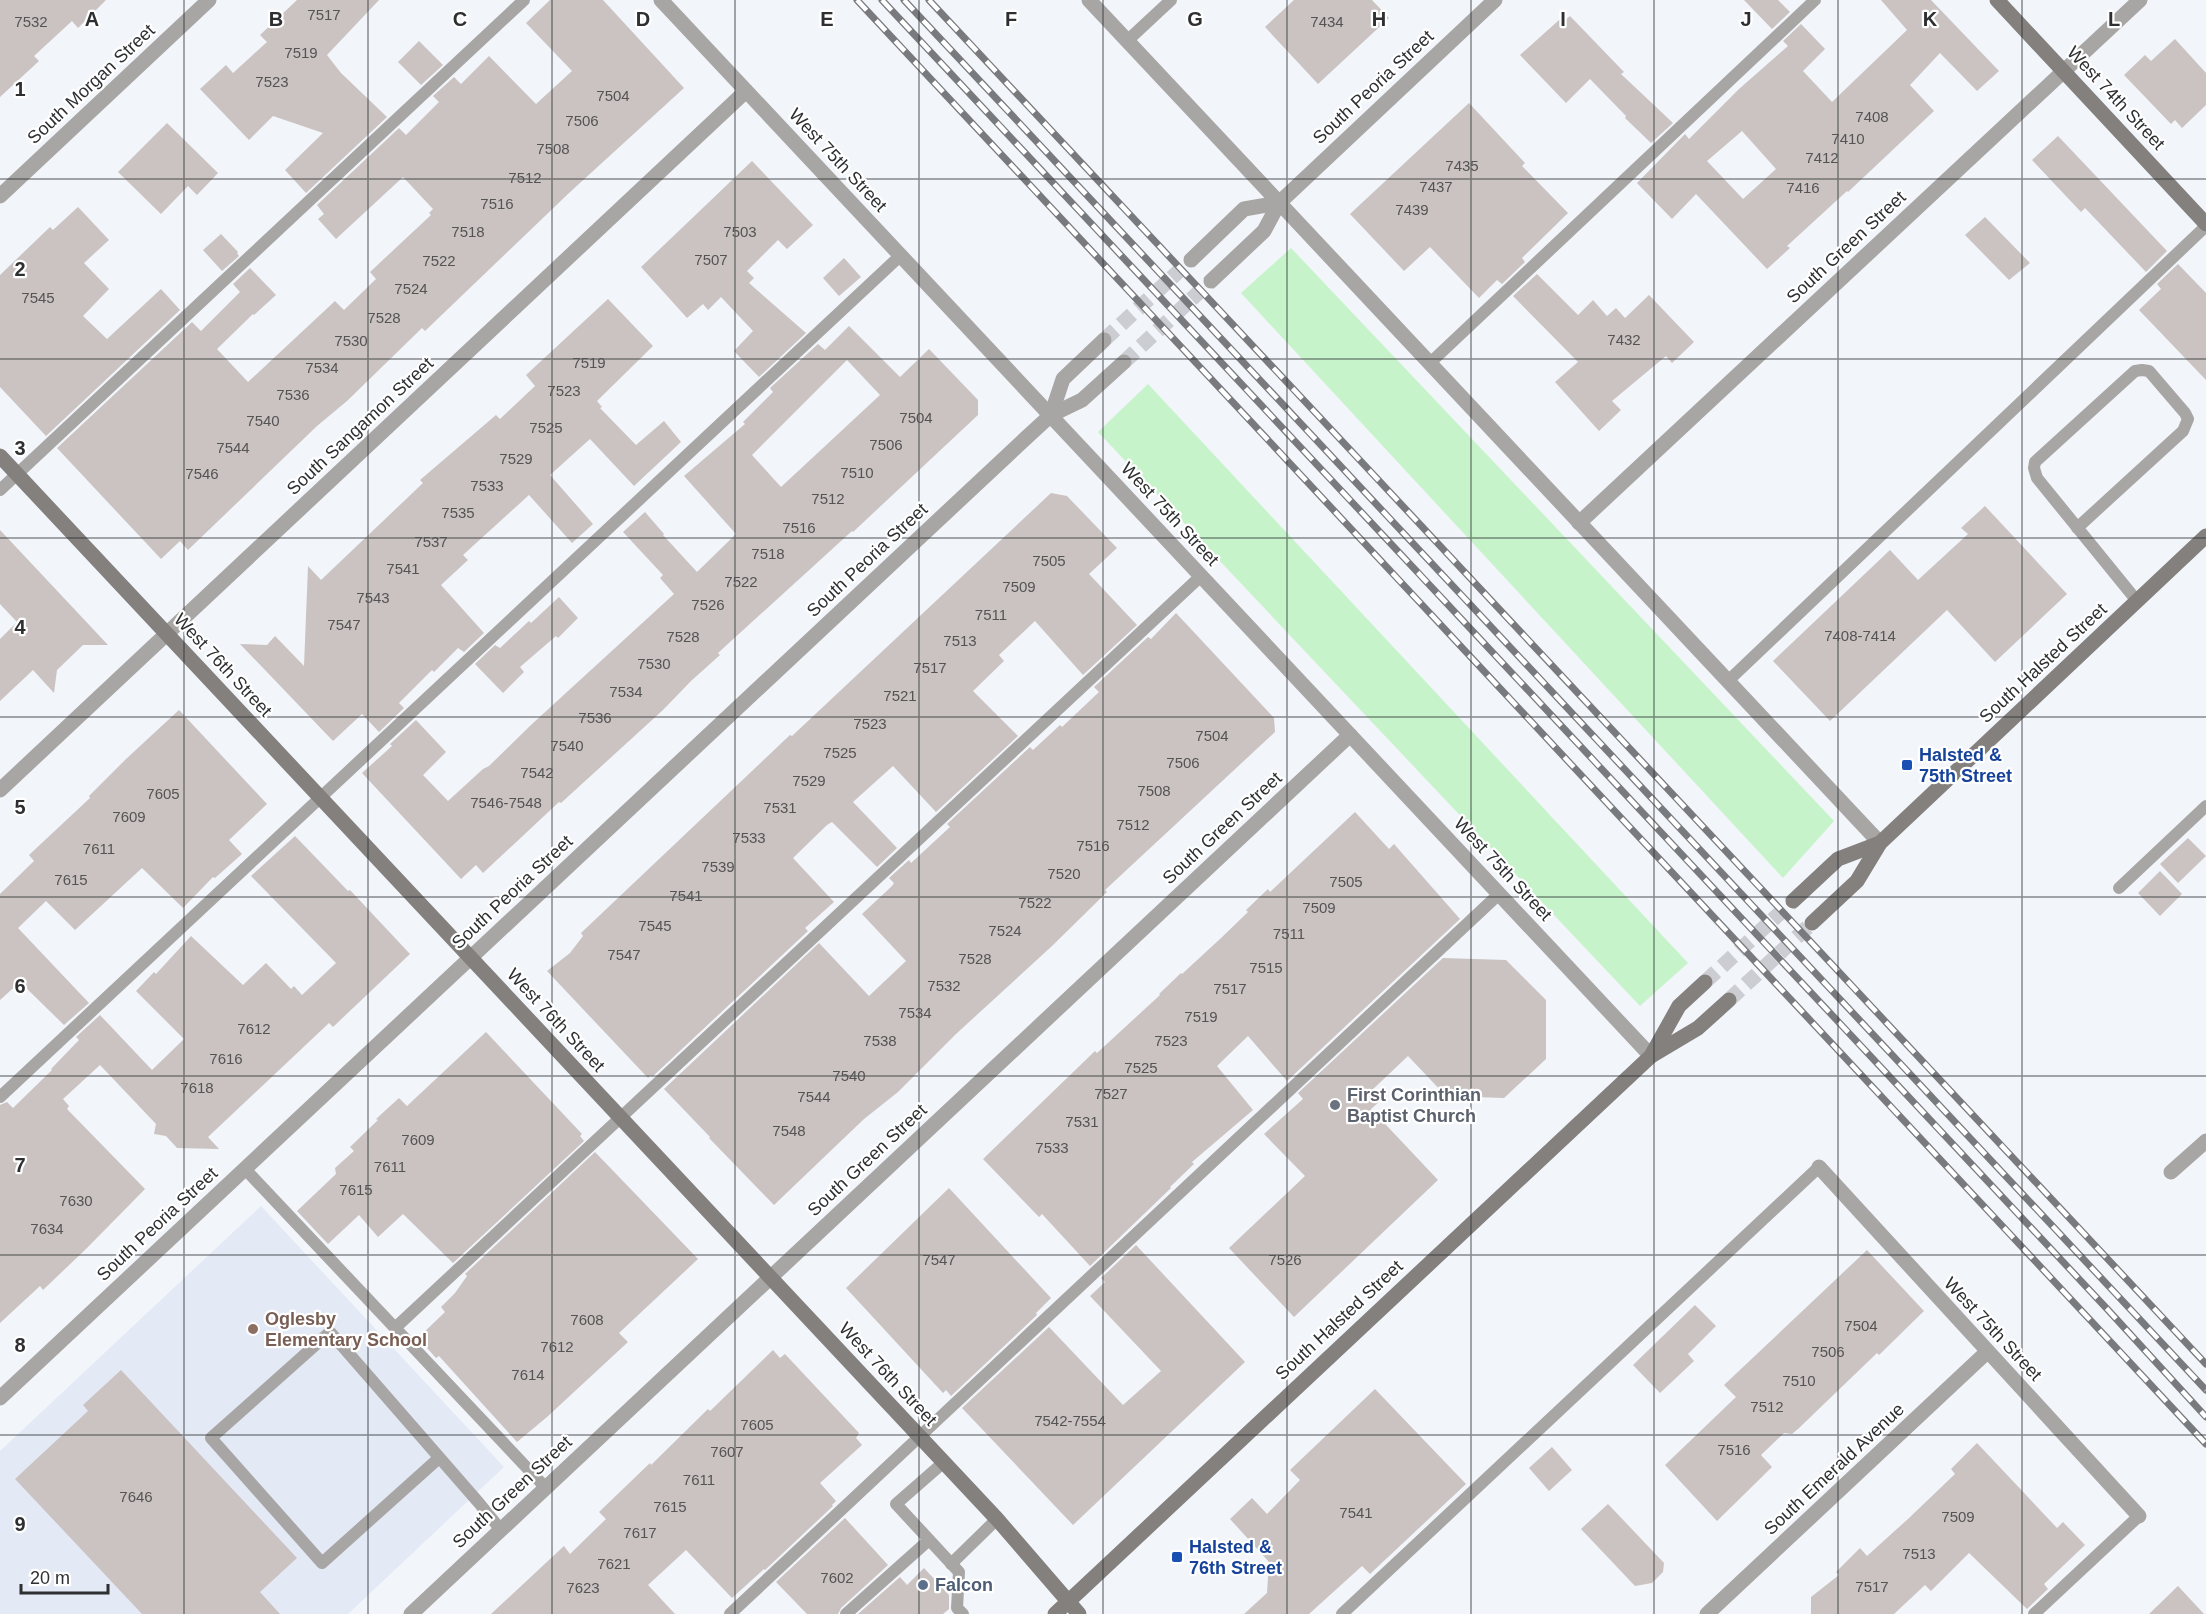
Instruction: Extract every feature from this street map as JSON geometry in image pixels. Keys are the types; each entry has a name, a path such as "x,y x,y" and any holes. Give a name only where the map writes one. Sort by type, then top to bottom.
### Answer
{"street":[{"name":"South Morgan Street","path":"0,196 209,0"},
{"name":"West 75th Street","path":"661,0 1651,1056"},
{"path":"1089,0 1880,843"},
{"name":"South Peoria Street","path":"1211,281 1264,231 1279,203 1495,0"},
{"name":"West 74th Street","path":"1997,0 2206,225"},
{"name":"South Green Street","path":"1579,523 2140,0"},
{"name":"South Sangamon Street","path":"0,790 746,91"},
{"path":"1191,260 1244,209 1279,203"},
{"name":"South Peoria Street","path":"1051,415 1063,379 1104,340"},
{"name":"South Peoria Street","path":"0,1398 1051,415 1082,400 1124,362"},
{"name":"West 76th Street","path":"0,456 920,1436 997,1519 1079,1614"},
{"name":"South Halsted Street","path":"1812,923 1857,881 1880,843 2206,536"},
{"name":"South Green Street","path":"411,1614 1350,735"},
{"name":"South Halsted Street","path":"1793,901 1838,859 1880,843"},
{"name":"South Halsted Street","path":"1651,1056 1678,1006 1705,982"},
{"name":"South Halsted Street","path":"1055,1614 1651,1056 1698,1028 1729,1000"},
{"path":"2171,1173 2206,1141"},
{"name":"West 75th Street","path":"1819,1167 2139,1516"},
{"name":"South Emerald Avenue","path":"1707,1614 1987,1352"}],"lane":[{"path":"0,490 524,0"},
{"path":"1127,41 1171,0"},
{"path":"1430,363 1815,0"},
{"path":"1728,681 2206,225"},
{"path":"0,1097 901,255"},
{"path":"2077,528 2183,431 2186,425 2188,419 2185,412 2149,371 2134,371 2035,462 2034,468 2037,478 2077,528 2137,601"},
{"path":"395,1328 622,1119 1202,576"},
{"path":"2120,888 2206,806"},
{"path":"730,1614 1499,894"},
{"path":"1342,1614 1819,1167"},
{"path":"245,1169 546,1488"},
{"path":"439,1458 322,1563 211,1438 330,1332 439,1458 501,1530"},
{"path":"944,1462 896,1504 959,1572 957,1612"},
{"path":"2034,1614 2139,1516"},
{"path":"951,1564 997,1519"},
{"path":"846,1614 929,1540"}],"shaded area":[{"name":"Oglesby Elementary School","path":"261,1206 504,1467 348,1614 0,1614 0,1451"}],"green space":[{"path":"1291,248 1834,821 1783,878 1241,293"},
{"path":"1148,384 1688,963 1640,1006 1098,432"}],"building":[{"path":"0,0 106,0 78,28 72,21 34,56 39,61 0,97"},
{"path":"297,0 379,0 327,55 341,73 387,117 306,193 285,170 323,133 273,116 249,140 200,89 226,65 233,73 267,42 260,35"},
{"path":"550,0 603,0 684,88 569,193 425,331 422,328 188,550 180,541 161,559 57,448 192,322 201,331 240,292 233,284 250,268 276,295 217,349 248,382 335,301 344,310 376,279 370,272 431,215 429,213 433,209 403,177 336,239 318,219 324,214 317,205 399,128 406,135 439,102 433,96 454,77 461,84 489,56 536,104 572,71 526,23"},
{"path":"1294,0 1372,0 1389,18 1318,84 1265,27"},
{"path":"1744,0 1778,0 1790,12 1772,29"},
{"path":"1881,0 1931,0 1999,71 1977,91 1940,53 1910,85 1934,111 1787,246 1790,248 1767,269 1696,194 1672,219 1637,183 1685,134 1689,139 1739,89 1788,46 1783,41 1801,24 1825,49 1803,71 1832,102 1907,30","holes":["1742,131 1776,169 1743,199 1707,161"]},
{"path":"1570,16 1624,72 1621,74 1673,123 1651,143 1590,79 1566,103 1520,55 1559,20 1565,20"},
{"path":"2175,39 2206,73 2206,105 2182,128 2175,120 2171,124 2124,75 2145,55 2151,61"},
{"path":"419,41 443,65 421,85 398,62"},
{"path":"1469,103 1525,163 1522,166 1568,213 1522,258 1525,262 1502,284 1497,280 1479,298 1430,247 1404,271 1350,214"},
{"path":"167,123 218,173 197,195 188,186 161,214 118,172"},
{"path":"2058,136 2167,251 2146,272 2085,208 2081,212 2032,160"},
{"path":"752,161 813,225 787,249 778,240 747,271 754,278 749,283 806,333 759,377 734,351 753,331 721,297 708,310 703,304 687,318 641,267"},
{"path":"78,207 109,240 84,263 109,289 83,316 107,339 161,289 180,310 46,436 0,387 0,275 50,227 53,230"},
{"path":"1985,217 2030,263 2009,280 1965,235"},
{"path":"221,234 239,256 222,271 203,250"},
{"path":"844,258 861,277 839,296 823,278"},
{"path":"2178,264 2206,293 2206,380 2139,310 2161,289 2157,284"},
{"path":"1537,274 1578,315 1593,300 1607,316 1616,308 1625,318 1649,295 1694,342 1672,363 1666,356 1612,401 1621,410 1599,431 1555,382 1578,362 1513,296"},
{"path":"608,299 653,346 597,401 602,407 600,408 636,445 664,421 681,442 634,486 590,439 550,475 593,524 572,543 529,495 463,555 468,560 441,585 484,633 464,652 458,648 434,672 432,670 399,703 404,708 379,732 362,714 333,741 240,644 267,645 275,636 304,666 308,566 321,580 423,483 420,480 496,415 500,419 535,386 526,375"},
{"path":"849,326 900,377 929,349 978,400 978,415 853,532 718,653 720,655 663,710 561,803 559,802 483,873 476,865 461,879 362,773 416,720 446,752 423,775 448,801 489,766 674,594 660,578 663,575 623,532 645,512 697,572 736,534 684,476 745,424 743,422 773,392 770,388 818,344 825,350","holes":["847,360 880,395 781,487 752,455"]},
{"path":"1051,493 1067,496 1117,548 1089,574 1137,625 1083,675 1035,621 999,655 1004,661 973,691 1018,736 936,812 893,766 853,802 897,848 877,867 832,822 827,825 793,858 834,902 805,928 808,931 652,1077 651,1075 648,1078 547,971 570,953 583,936 581,933"},
{"path":"1985,506 2067,594 1995,662 1947,610 1830,721 1773,661 1890,550 1918,580 1968,534 1961,528"},
{"path":"0,530 108,645 83,645 57,670 54,693 33,670 0,701 0,639 17,622 0,604"},
{"path":"559,597 578,618 558,638 556,636 520,667 524,672 503,693 475,664 495,645 500,648"},
{"path":"1176,613 1274,718 1275,732 1105,890 1107,892 1052,946 956,1034 898,1092 864,1119 774,1205 664,1089 819,943 869,996 906,961 862,914 892,886 894,883 889,878 909,860 911,863 950,827 947,824 1030,747 1033,750 1060,725 1062,727 1099,692 1094,687 1148,637 1151,639"},
{"path":"179,710 267,804 229,840 242,854 215,878 213,877 183,908 142,868 75,930 46,901 18,928 89,1003 64,1025 20,982 0,1000 0,894 34,861 29,855"},
{"path":"1355,812 1389,849 1394,844 1460,919 1287,1081 1248,1036 1217,1066 1253,1110 1192,1162 1194,1164 1171,1188 1090,1266 1042,1214 1039,1217 983,1159 1095,1051 1097,1053 1220,939 1268,889 1270,892"},
{"path":"295,836 410,954 333,1027 329,1023 208,1137 219,1149 177,1148 166,1136 154,1134 156,1124 100,1065 63,1099 69,1106 67,1109 145,1189 43,1290 40,1286 0,1323 0,1105 7,1102 13,1108 52,1070 79,1040 76,1037 100,1015 152,1070 184,1039 136,991 154,972 156,974 191,936 243,985 266,963 291,989 294,986 302,995 336,963 251,876"},
{"path":"2188,838 2206,856 2178,883 2160,864"},
{"path":"2160,871 2182,894 2160,916 2138,893"},
{"name":"First Corinthian Baptist Church","path":"1443,958 1506,960 1546,1000 1546,1059 1504,1098 1446,1096 1408,1056 1370,1092 1379,1102 1371,1109 1438,1180 1294,1317 1229,1248 1305,1176 1264,1134 1303,1099 1298,1093"},
{"path":"486,1032 582,1134 580,1136 584,1141 453,1263 403,1214 378,1237 359,1215 328,1244 297,1211 336,1174 335,1168 354,1151 350,1147 378,1120 376,1119 399,1098 407,1106"},
{"path":"595,1152 698,1259 619,1333 628,1342 517,1442 439,1356 436,1358 418,1338 445,1312 441,1307 455,1293 467,1276 465,1274"},
{"path":"949,1188 1051,1298 1036,1313 1037,1315 951,1396 946,1390 943,1393 846,1288"},
{"path":"1136,1245 1245,1362 1073,1525 962,1408 1049,1327 1123,1405 1161,1371 1090,1296 1105,1282 1101,1278"},
{"path":"1867,1250 1924,1311 1798,1429 1792,1434 1784,1433 1761,1455 1772,1467 1717,1521 1665,1465 1736,1397 1724,1385"},
{"path":"1695,1305 1716,1326 1688,1354 1694,1361 1660,1393 1633,1365"},
{"path":"773,1350 780,1358 785,1354 859,1433 856,1438 862,1445 820,1483 836,1501 833,1506 765,1570 732,1598 686,1550 648,1585 675,1614 491,1614 564,1546 570,1554 606,1519 599,1512"},
{"path":"121,1370 297,1558 260,1592 280,1614 142,1614 15,1479 88,1411 83,1405"},
{"path":"1375,1389 1466,1484 1370,1574 1362,1566 1309,1614 1244,1614 1267,1593 1269,1562 1230,1519 1252,1498 1267,1514 1300,1480 1290,1470"},
{"path":"1977,1443 2057,1528 2063,1522 2085,1545 2044,1584 2048,1589 2027,1609 1969,1553 1931,1591 1925,1585 1894,1614 1811,1614 1811,1597 1839,1575 1836,1572 1860,1548 1867,1556 1909,1518 1955,1474 1951,1469"},
{"path":"1552,1447 1572,1470 1549,1491 1529,1468"},
{"path":"1608,1504 1664,1563 1663,1572 1652,1583 1635,1586 1581,1529"},
{"path":"845,1518 888,1565 841,1608 838,1614 807,1614 776,1582"},
{"name":"Falcon","path":"924,1568 949,1595 949,1609 943,1614 858,1614 900,1577 907,1585"},
{"path":"2178,1586 2204,1614 2149,1614"}],"tunnel":[{"path":"1104,340 1191,260"},
{"path":"1124,362 1211,281"},
{"path":"1705,982 1793,901"},
{"path":"1729,1000 1812,923"}],"railway":[{"path":"857,0 2206,1444"},
{"path":"882,0 2206,1417"},
{"path":"904,0 2206,1390"},
{"path":"929,0 2206,1364"}],"place":[{"name":"Halsted & 75th Street","path":"1907,765"},
{"name":"First Corinthian Baptist Church","path":"1335,1105"},
{"name":"Oglesby Elementary School","path":"253,1329"},
{"name":"Halsted & 76th Street","path":"1177,1557"},
{"name":"Falcon","path":"923,1585"}]}
